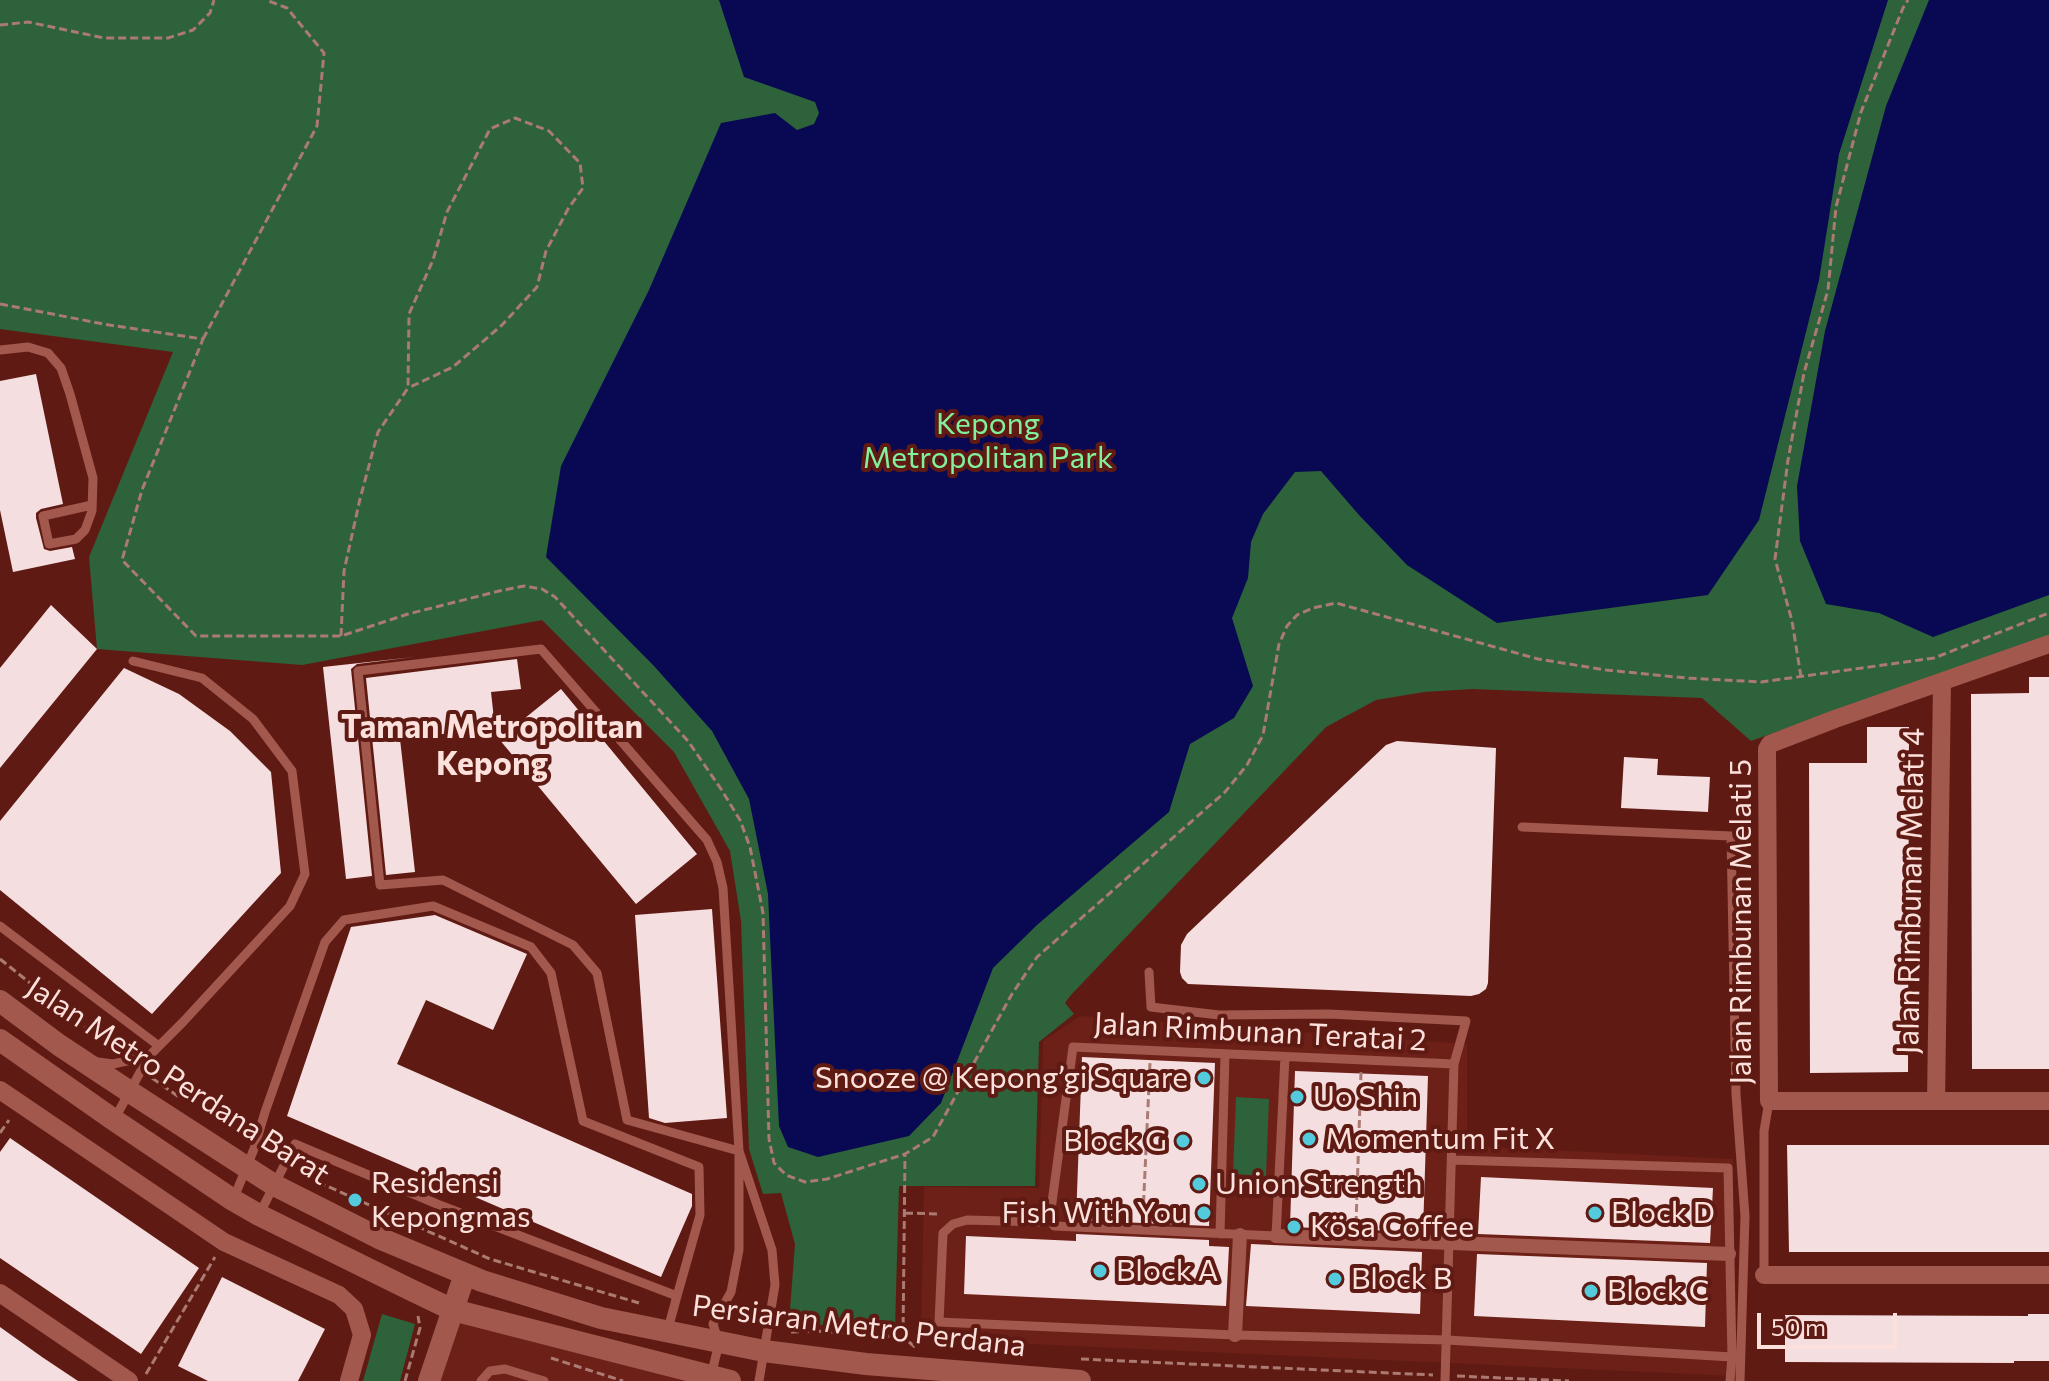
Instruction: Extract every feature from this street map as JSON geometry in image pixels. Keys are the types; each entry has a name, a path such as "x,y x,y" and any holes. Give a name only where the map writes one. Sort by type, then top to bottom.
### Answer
{"street":[{"path":"1942,682 2049,644"},
{"name":"Jalan Rimbunan Melati 5","path":"1769,1101 1767,749 1770,744 1835,719 1942,682"},
{"name":"Jalan Rimbunan Melati 4","path":"1936,1101 1942,682"},
{"name":"Jalan Metro Perdana Barat","path":"0,1001 59,1045 247,1168 279,1176 379,1238 465,1274"},
{"name":"Jalan Metro Perdana Barat","path":"0,1040 233,1200 453,1310"},
{"path":"0,1090 224,1242 339,1295 354,1309 362,1335 349,1381"},
{"path":"1769,1101 2049,1101"},
{"path":"1235,1335 1240,1235"},
{"path":"1276,1236 1729,1254"},
{"path":"429,1381 465,1274"},
{"name":"Persiaran Metro Perdana","path":"465,1274 601,1318 670,1323 719,1343 766,1342 866,1364 1062,1381 1078,1370"},
{"path":"1764,1275 2049,1275"},
{"path":"0,1293 129,1381"},
{"path":"453,1310 721,1379"}],"lane":[{"path":"0,350 28,347 48,353 61,368 93,478 92,511 85,530 76,539 49,544 43,516 92,505"},
{"path":"721,1379 719,1343 713,1324 731,1292 739,1250 739,1151 723,888 717,862 707,840 541,649 358,671 380,885 443,880 573,945 597,973 627,1120 739,1151"},
{"path":"114,1120 149,1056 290,906 305,874 292,771 253,719 202,678 133,661"},
{"path":"1522,827 1731,836 1736,1094 1745,1216 1740,1381"},
{"path":"233,1200 247,1168 325,942 344,920 433,906 531,947 551,973 583,1121 699,1167 700,1215 670,1323"},
{"path":"0,926 159,1046"},
{"path":"1149,972 1151,1007 1219,1015 1329,1014 1466,1021 1454,1064"},
{"path":"59,1045 99,1063 113,1064 149,1056"},
{"name":"Jalan Rimbunan Teratai 2","path":"1050,1217 1073,1047 1454,1064 1444,1378"},
{"path":"1220,1234 1225,1054"},
{"path":"1285,1057 1276,1236 1054,1226 1050,1217 1042,1222 967,1220 953,1224 943,1233 939,1322 1235,1335 1447,1340 1732,1357"},
{"path":"1764,1275 1764,1131 1769,1101"},
{"path":"259,1215 295,1144 437,1204 677,1296"},
{"path":"739,1151 772,1250 775,1285 759,1381"},
{"path":"1452,1160 1728,1168 1730,1381"},
{"path":"481,1381 490,1371 505,1369 544,1381"}],"path":[{"path":"0,25 28,22 104,38 168,38 193,30 210,13 214,0"},
{"path":"266,0 287,8 324,53 317,126 203,339 142,490 122,560 196,636 341,636 408,614 524,586 542,589 555,597 688,741 740,820 750,847 763,913 769,1139 774,1163 786,1175 805,1182 827,1179 905,1154 933,1137 1012,994 1037,957 1225,792 1247,765 1263,735 1279,644 1287,626 1297,615 1336,603 1538,659 1606,670 1761,682 1934,658 2049,613"},
{"path":"1801,677 1792,621 1775,559 1788,460 1804,373 1828,290 1836,207 1861,112 1908,0"},
{"path":"341,636 344,571 378,432 408,388 453,367 502,325 537,287 546,251 583,188 580,163 549,131 515,118 490,129 447,212 433,260 409,314 408,388"},
{"path":"0,304 203,339"},
{"path":"0,959 127,1061"},
{"path":"1142,1231 1150,1051"},
{"path":"1355,1240 1361,1060"},
{"path":"169,1091 181,1099"},
{"path":"903,1337 905,1154"},
{"path":"279,1176 490,1259 670,1323"},
{"path":"905,1213 941,1213 953,1224"},
{"path":"142,1381 224,1242"},
{"path":"766,1342 817,1331 903,1337 920,1352"},
{"path":"552,1358 623,1381"},
{"path":"1078,1370 1569,1381"}],"shaded area":[{"path":"719,0 1888,0 1839,154 1819,280 1759,520 1708,595 1497,623 1407,565 1321,471 1295,472 1263,514 1251,542 1248,578 1232,618 1253,686 1234,718 1190,744 1169,812 1037,925 993,968 941,1103 909,1136 818,1157 788,1147 779,1126 768,894 749,799 712,731 654,666 546,557 561,466 649,290 721,123 775,113 797,130 814,124 819,113 815,102 744,77"},
{"path":"1929,0 2049,0 2049,595 1933,637 1879,613 1826,604 1800,541 1797,486 1825,331 1886,106"},
{"path":"1080,1016 1467,1044 1467,1146 1733,1159 1736,1376 921,1339 924,1187 1039,1188 1043,1041"},
{"path":"459,1322 685,1381 440,1381"}],"green space":[{"name":"Kepong Metropolitan Park","path":"0,0 2049,0 2049,636 1751,741 1702,698 1472,689 1424,692 1376,700 1326,727 1070,996 1065,1003 1074,1014 1039,1042 1035,1186 899,1186 895,1329 789,1323 795,1244 781,1193 763,1194 749,1149 741,921 730,851 674,752 542,620 302,665 97,649 89,557 173,352 0,329"},
{"path":"1236,1097 1269,1099 1266,1176 1233,1174"},
{"path":"382,1314 415,1324 400,1381 363,1381"}],"building":[{"path":"36,374 63,504 41,509 36,513 36,518 44,549 50,551 72,547 75,559 13,572 0,510 0,381"},
{"path":"51,605 97,649 0,768 0,668"},
{"path":"414,657 357,664 351,669 372,876 346,879 323,667"},
{"path":"517,659 521,689 491,692 495,728 400,739 415,872 386,875 366,678"},
{"path":"124,668 179,694 230,731 271,772 281,873 152,1014 0,890 0,821"},
{"path":"2029,677 2049,677 2049,1069 1972,1069 1971,694 2029,693"},
{"path":"561,689 697,854 636,904 499,739"},
{"path":"1867,727 1909,727 1908,1072 1810,1073 1809,763 1867,763"},
{"path":"1397,741 1496,748 1486,989 1471,996 1188,984 1180,972 1181,945 1187,934 1386,745"},
{"path":"1624,757 1658,759 1657,775 1710,777 1708,812 1621,808"},
{"path":"712,909 727,1118 665,1123 649,1118 635,915"},
{"path":"435,915 527,954 493,1030 426,1000 397,1064 692,1194 692,1206 661,1277 287,1116 351,927"},
{"path":"1082,1057 1215,1063 1209,1226 1076,1220"},
{"path":"1295,1071 1428,1076 1423,1232 1290,1227"},
{"path":"10,1138 199,1268 141,1354 0,1258 0,1152"},
{"path":"1787,1145 2049,1145 2049,1252 1789,1252"},
{"name":"Block D","path":"1481,1177 1713,1188 1710,1243 1478,1234"},
{"name":"Block A","path":"1076,1234 1209,1240 1209,1246 1229,1247 1226,1306 964,1294 966,1236 1076,1241"},
{"name":"Block B","path":"1251,1244 1422,1252 1420,1314 1246,1306"},
{"name":"Block C","path":"1477,1254 1707,1263 1705,1327 1474,1316"},
{"path":"222,1277 325,1329 298,1381 208,1381 178,1366"},
{"path":"2049,1314 2049,1361 1785,1362 1785,1315"},
{"path":"0,1327 42,1357 78,1381 0,1381"}],"place":[{"name":"Snooze @ Kepong’gi Square","path":"1204,1078"},
{"name":"Uo Shin","path":"1297,1097"},
{"name":"Momentum Fit X","path":"1309,1139"},
{"name":"Block G","path":"1183,1141"},
{"name":"Union Strength","path":"1199,1184"},
{"name":"Residensi Kepongmas","path":"355,1200"},
{"name":"Fish With You","path":"1204,1213"},
{"name":"Block D","path":"1595,1213"},
{"name":"Kösa Coffee","path":"1294,1227"},
{"name":"Block A","path":"1100,1271"},
{"name":"Block B","path":"1335,1279"},
{"name":"Block C","path":"1591,1291"}],"district":[{"name":"Taman Metropolitan Kepong","path":"492,746"}]}
